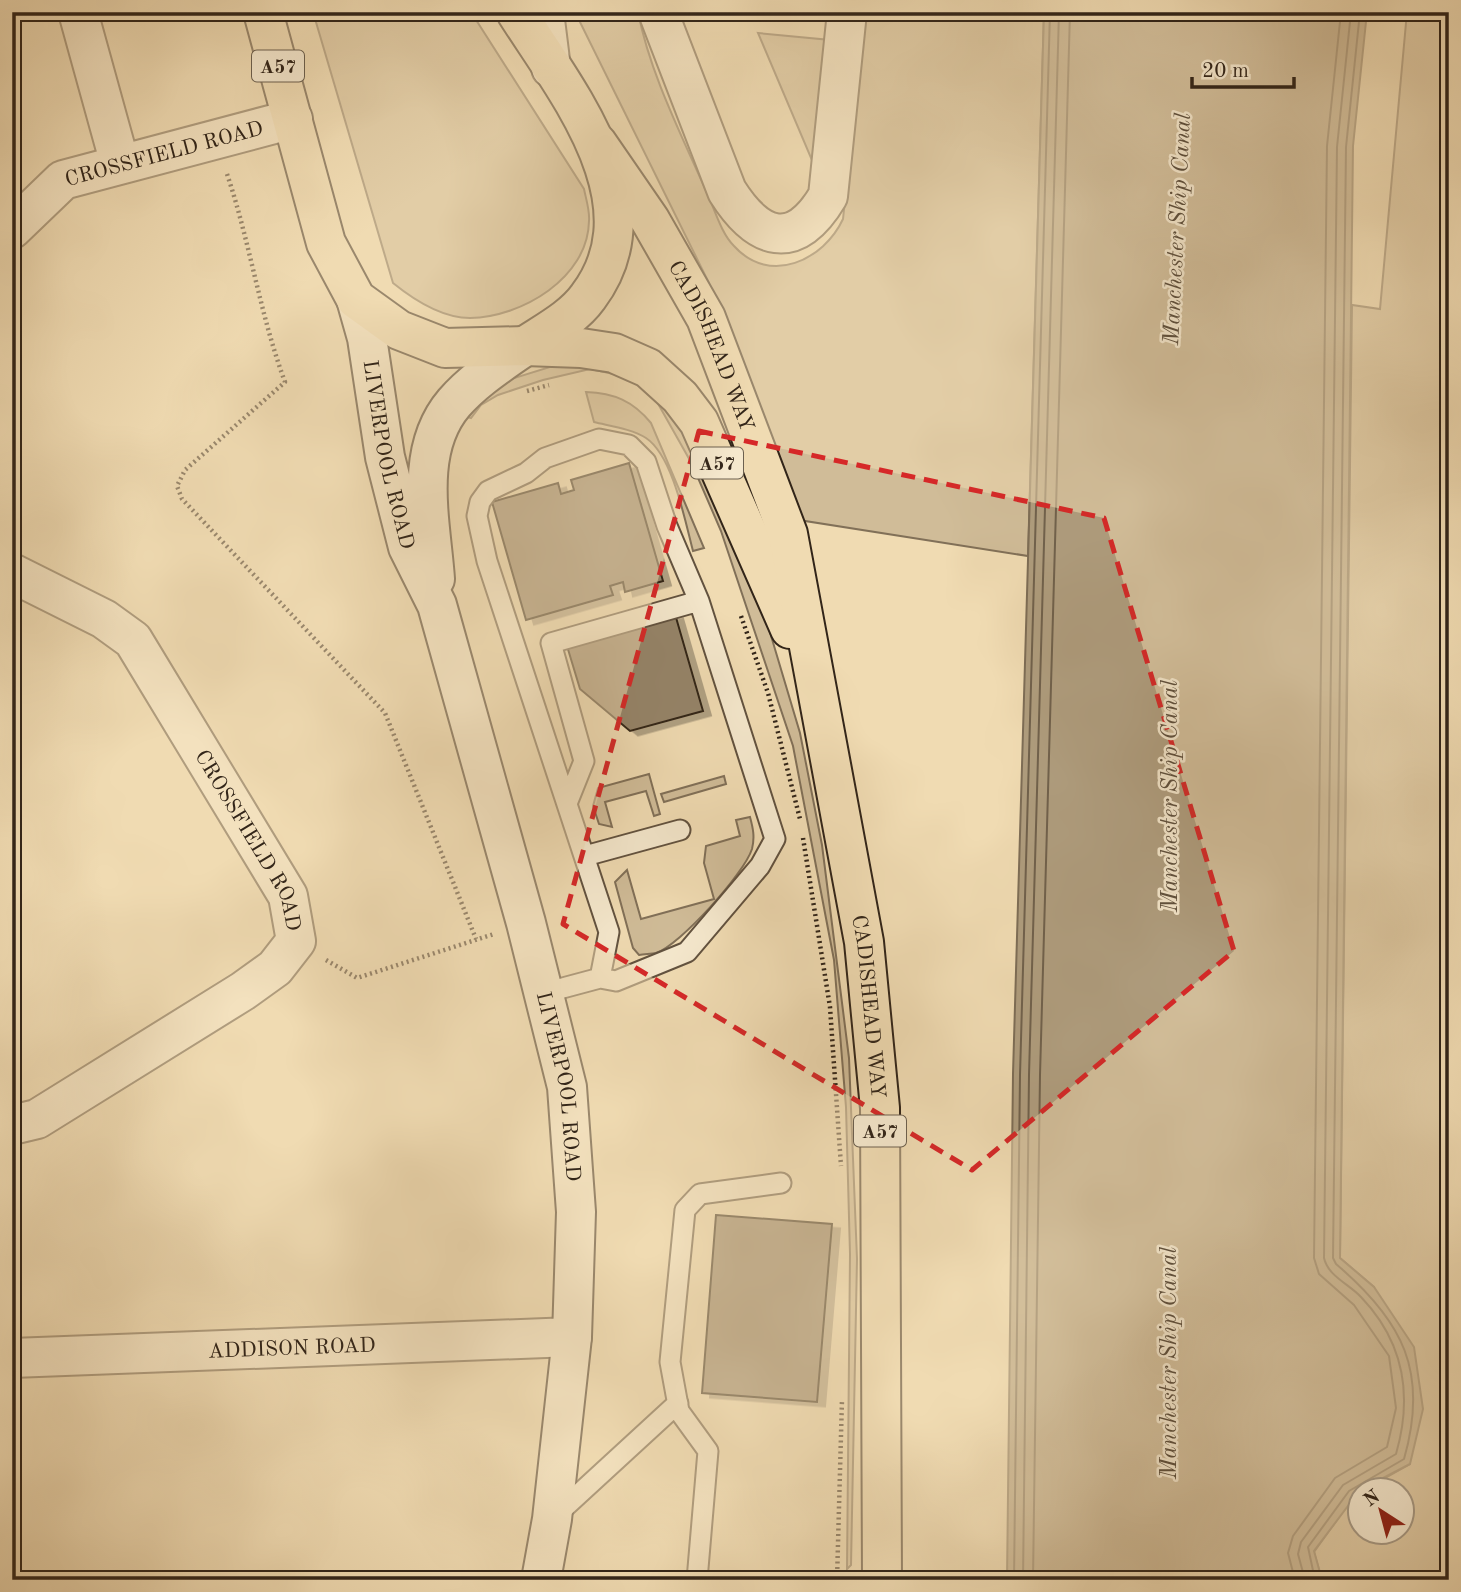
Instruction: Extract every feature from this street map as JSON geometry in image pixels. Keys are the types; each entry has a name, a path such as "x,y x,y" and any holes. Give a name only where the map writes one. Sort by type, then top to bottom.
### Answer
{"highway":[{"name":"A57","path":"263,12 326,243 356,299 399,330 445,348 525,346 574,313 589,297 603,271 614,222 612,195 597,143 516,12"},
{"name":"CADISHEAD WAY","path":"597,143 669,252 706,318 729,372 788,534 816,688 830,748 864,942 880,1108 882,1580"},
{"name":"CADISHEAD WAY","path":"525,346 581,348 614,353 648,368 680,397 699,422 816,688"}],"street":[{"path":"78,12 120,164"},
{"path":"544,12 551,68"},
{"path":"658,12 727,191 743,217 758,229 779,233 799,229 817,214 828,196 847,12"},
{"name":"CROSSFIELD ROAD","path":"12,229 63,180 293,120"},
{"name":"LIVERPOOL ROAD","path":"356,299 368,338 386,457 408,547 437,605 526,923 567,1087 576,1212 572,1337 552,1519 541,1580"},
{"name":"LIVERPOOL ROAD","path":"437,605 428,483 429,456 438,431 453,404 483,375 525,346"},
{"name":"CROSSFIELD ROAD","path":"12,573 104,619 133,640 288,896 296,941 275,968 243,991 37,1119 12,1125"},
{"name":"ADDISON ROAD","path":"12,1358 572,1337"}],"lane":[{"path":"544,993 600,978 616,981 687,952 760,866 775,839 699,601 667,526 646,462 629,445 599,439 545,458 526,473 488,491 480,502 477,516 487,561 609,932 600,978"},
{"path":"568,802 584,761 551,643 699,601"},
{"path":"585,856 680,830"},
{"path":"697,1580 708,1451 679,1411 670,1362 685,1210 700,1194 781,1183"},
{"path":"552,1519 678,1403"}],"path":[{"path":"217,141 245,228 276,359 285,382 185,470 177,486 182,499 385,713 476,939"},
{"path":"296,941 357,978 526,923"}],"highlighted area":[{"path":"699,431 1104,518 1234,951 972,1170 563,924"}],"shaded area":[{"path":"313,12 471,12 584,189 589,217 586,241 565,276 530,302 490,316 470,318 449,315 429,307 393,283"},
{"path":"575,12 638,12 650,58 725,235 748,258 779,266 810,256 834,234 843,219 865,12 1044,12 1028,556 799,520 708,281"},
{"path":"1407,12 1449,12 1449,1580 1322,1580 1314,1552 1346,1507 1346,1546 1416,1546 1416,1476 1389,1476 1410,1464 1374,1287 1340,1258 1352,305 1380,309"},
{"path":"758,33 830,40 814,165"},
{"path":"582,357 663,386 769,629 800,733 822,845 849,1058 857,1259 851,1565 847,1569 850,1254 846,1107 834,960 793,746 721,531 692,464 652,393 628,377 590,369 543,380 498,395 481,405 471,418 457,414 489,386"},
{"path":"586,392 605,394 622,400 637,409 651,423 704,548 693,551 677,490 664,459 655,447 634,432 594,422"},
{"path":"649,774 660,814 654,816 646,791 605,802 612,827 599,824 593,806 598,788"},
{"path":"724,776 726,784 664,802 661,794"},
{"path":"750,817 752,849 737,875 680,937 656,953 639,955 633,948 615,882 627,870 641,919 714,899 704,863 706,846 740,836 736,820"}],"water":[{"name":"Manchester Ship Canal","path":"1044,12 1367,12 1353,146 1340,1258 1374,1287 1414,1347 1423,1409 1410,1464 1387,1476 1346,1476 1346,1509 1314,1551 1322,1580 1007,1580 1013,1074"}],"building":[{"path":"629,463 663,581 625,592 623,582 610,586 613,595 526,620 492,502 558,483 561,494 574,490 571,480"},
{"path":"675,614 703,711 630,731 580,689 567,646"},
{"path":"716,1215 832,1224 817,1402 702,1393"}]}
